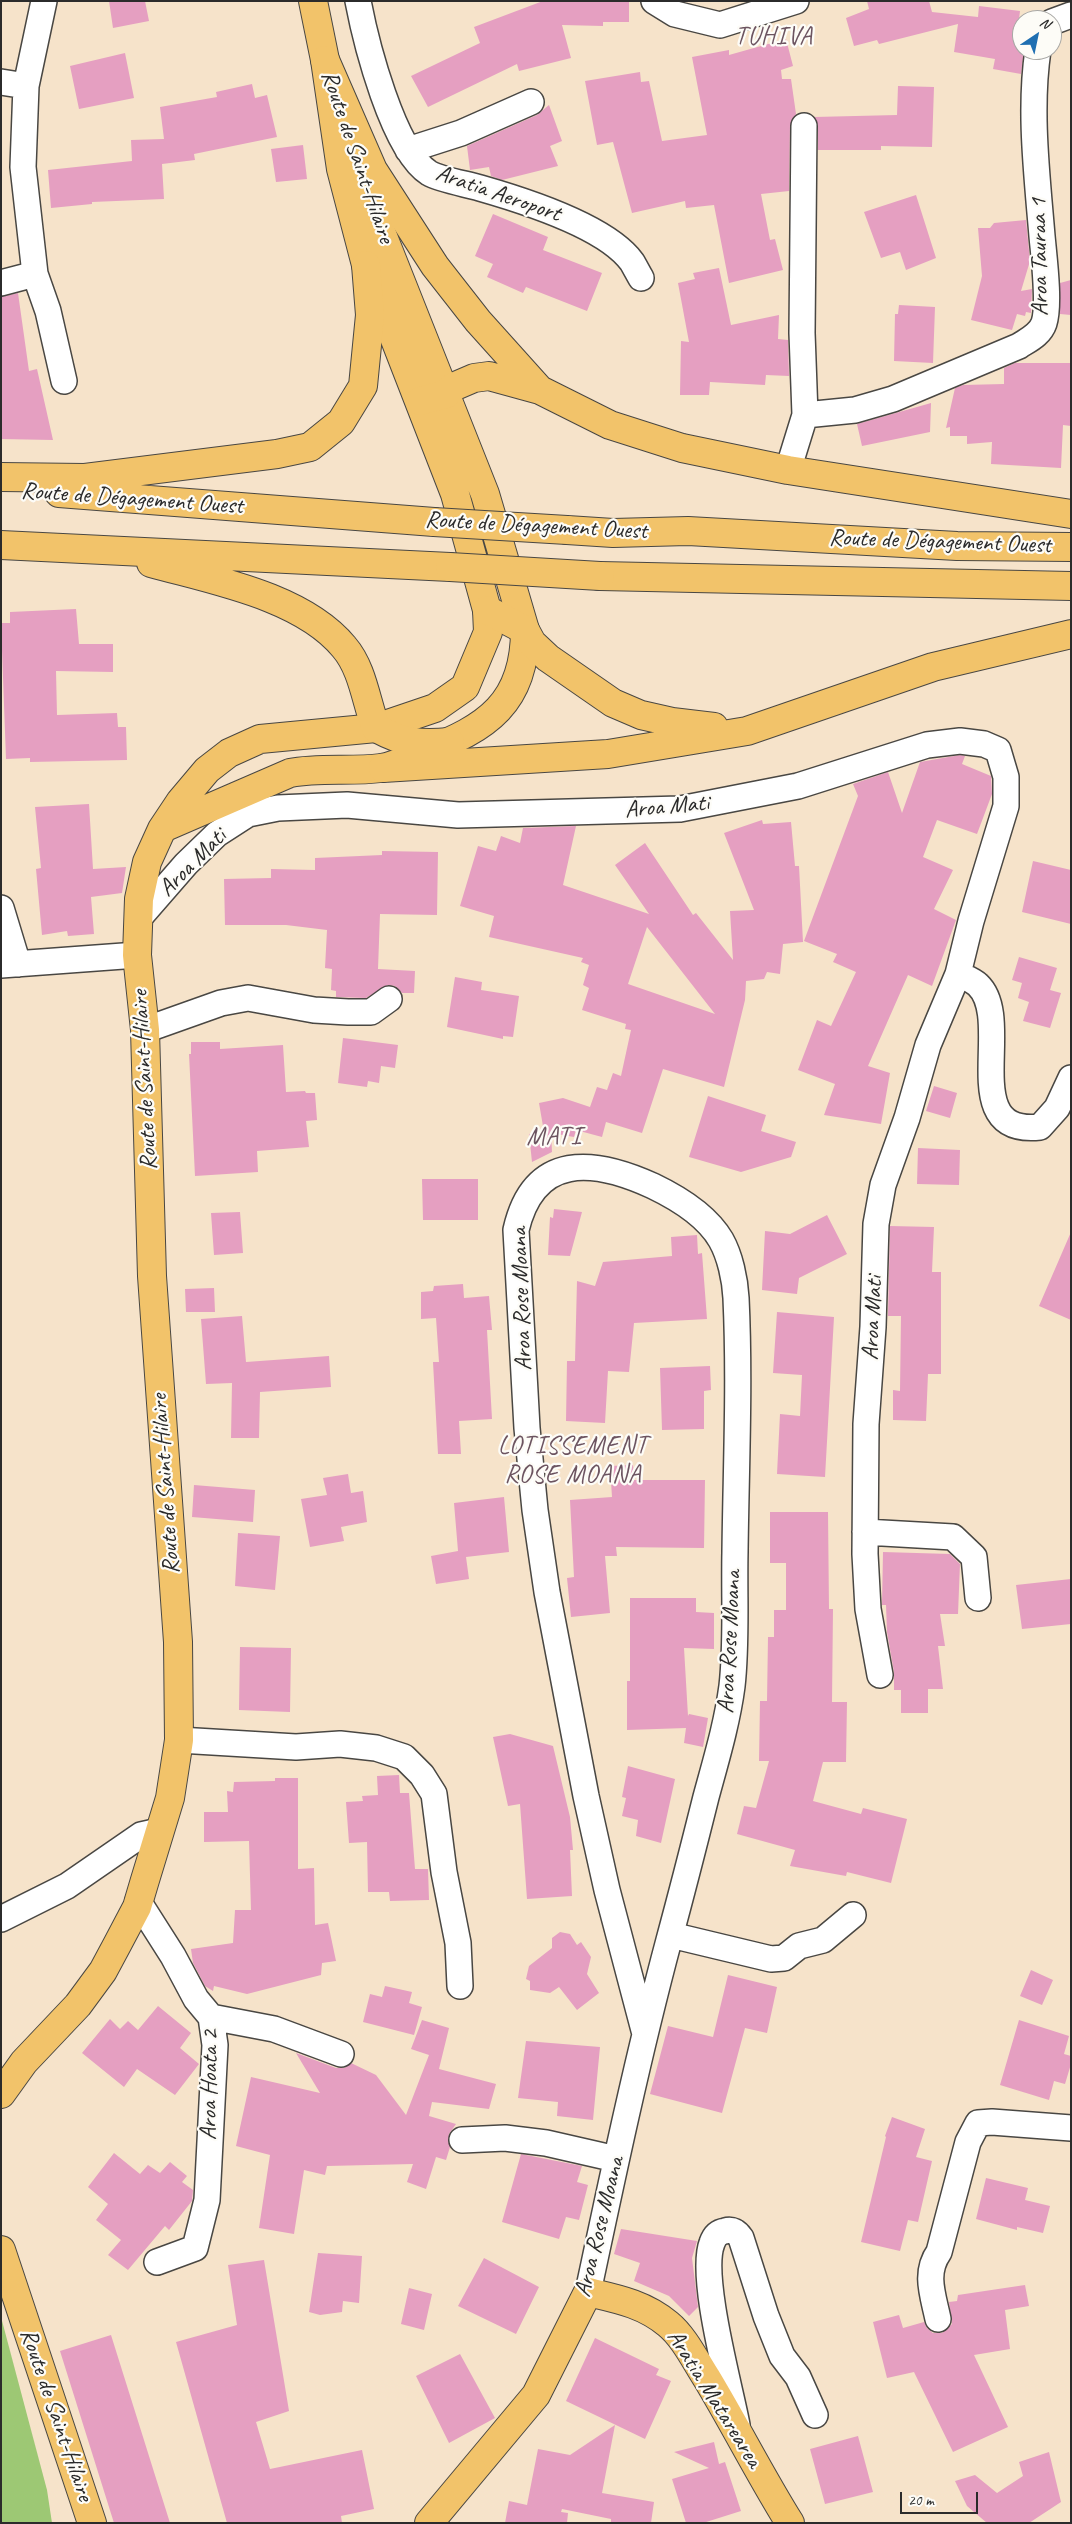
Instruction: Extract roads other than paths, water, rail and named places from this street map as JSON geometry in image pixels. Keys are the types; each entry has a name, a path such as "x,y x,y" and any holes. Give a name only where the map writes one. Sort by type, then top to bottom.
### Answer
{"main road":[{"path":"313,1 325,60 373,170 425,250 478,321 540,390"},
{"name":"Route de Saint-Hilaire","path":"6,2079 78,2005 104,1971 138,1902 170,1798 179,1740 178,1642 152,1276 146,1030 137,954 138,899 147,862 162,828 207,770 229,753 260,739 376,728 436,708 465,687 488,632 487,610 455,494 366,265 341,169 325,60"},
{"name":"Route de Saint-Hilaire","path":"162,828 290,773 312,769 383,768 450,742 490,719 508,696 521,672 525,652 525,630 485,494 376,219 325,60"},
{"path":"1,477 85,478 277,454 310,447 342,422 363,386 370,315 366,265"},
{"path":"420,401 446,394 453,387 474,378 489,376 540,390 610,425 682,448 788,470 1071,514"},
{"name":"Route de Dégagement Ouest","path":"1,489 434,522 613,533 688,531 957,546 1071,547"},
{"name":"Route de Dégagement Ouest","path":"1,545 600,576 1071,586"},
{"path":"106,550 249,591 289,608 319,624 344,647 353,662 376,728 411,743 450,742"},
{"path":"487,610 525,630 532,643 548,658 613,703 641,715 672,722 747,730"},
{"path":"383,768 608,754 747,730 933,667 1071,634"},
{"name":"Route de Saint-Hilaire","path":"1,2250 92,2523"},
{"name":"Aratia Matarearea","path":"588,2292 627,2300 646,2309 670,2325 693,2357 790,2523"},
{"name":"Aroa Rose Moana","path":"429,2523 536,2395 588,2292"}],"street":[{"path":"44,1 26,86 23,167 35,274 48,311 64,380"},
{"name":"Aratia Aeroport","path":"358,1 364,34 385,101 402,141 430,173 489,191 574,221 610,243 631,261 641,278"},
{"path":"654,1 675,14 720,25 796,1"},
{"name":"Aroa Tauraa 1","path":"805,414 855,410 893,399 1019,346 1036,335 1043,325 1046,312 1035,108 1036,60"},
{"path":"1,82 26,86"},
{"path":"408,150 461,133 530,102"},
{"path":"788,470 805,414 802,333 804,126"},
{"path":"1,284 35,274"},
{"name":"Aroa Mati","path":"139,918 186,864 217,834 248,814 278,808 348,805 458,816 680,809 798,786 927,745 960,741 984,744 998,750 1006,777 1006,806 971,921 958,974 928,1045 907,1118 883,1185 876,1224 874,1327 866,1424 865,1532 868,1610 880,1675"},
{"path":"1,908 9,965 137,954"},
{"path":"958,974 978,985 989,1004 991,1083 998,1112 1008,1123 1023,1129 1040,1127 1057,1108 1071,1078"},
{"path":"146,1030 221,1003 248,998 314,1010 356,1012 371,1012 389,999"},
{"name":"Aroa Rose Moana","path":"588,2292 645,2034 720,1743 732,1686 736,1614 736,1294 731,1269 721,1241 709,1224 665,1192 629,1175 606,1168 580,1166 557,1173 541,1183 528,1197 520,1211 516,1230 527,1428 535,1510 547,1592 586,1796 607,1890 645,2034"},
{"path":"865,1532 953,1537 974,1557 978,1598"},
{"path":"179,1740 296,1746 340,1744 376,1748 404,1757 422,1775 434,1794 444,1872 458,1943 460,1986"},
{"path":"1,1919 67,1886 140,1835 159,1832"},
{"name":"Aroa Hoata 2","path":"138,1902 173,1956 196,1999 211,2017 215,2045 207,2200 195,2248 157,2262"},
{"path":"671,1935 771,1959 784,1958 799,1946 823,1940 853,1915"},
{"path":"211,2017 274,2029 341,2054"},
{"path":"938,2319 930,2279 931,2264 939,2252 968,2142 975,2126 978,2123 992,2122 1071,2128"},
{"path":"462,2140 506,2138 546,2143 616,2159"},
{"path":"739,2435 713,2311 710,2276 711,2244 717,2234 726,2230 736,2232 741,2238 782,2356 798,2377 815,2415"}],"district":[{"name":"TUHIVA","path":"774,37"},
{"name":"MATI","path":"554,1137"},
{"name":"LOTISSEMENT ROSE MOANA","path":"573,1460"}]}
